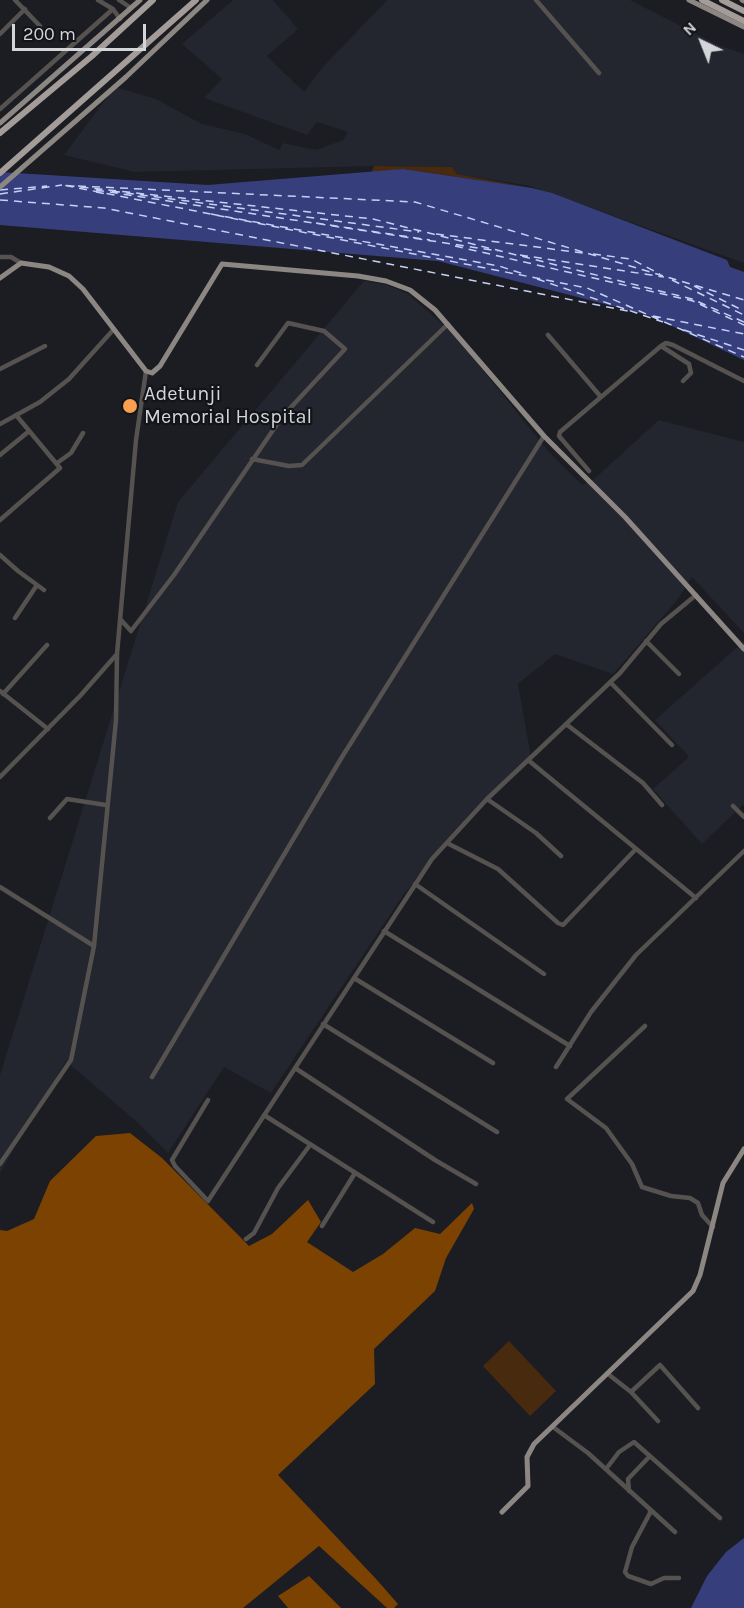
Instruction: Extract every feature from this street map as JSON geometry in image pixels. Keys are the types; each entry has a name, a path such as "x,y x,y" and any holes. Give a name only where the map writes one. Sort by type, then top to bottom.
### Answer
{"highway":[{"path":"0,133 92,56 153,0"},
{"path":"0,173 196,0"},
{"path":"702,0 744,21"},
{"path":"722,0 744,11"}],"main road":[{"path":"0,123 140,0"},
{"path":"0,187 126,77 207,0"},
{"path":"689,0 744,27"},
{"path":"0,278 21,263 49,267 69,276 83,289 146,371 154,373 222,264 358,276 386,281 410,290 435,310 544,436 626,517 744,649"},
{"path":"502,1512 527,1489 528,1453 693,1291 700,1275 723,1183 744,1149"}],"street":[{"path":"15,0 40,26"},
{"path":"98,0 113,9 120,19"},
{"path":"119,0 131,8"},
{"path":"536,0 599,73"},
{"path":"0,34 25,9"},
{"path":"0,109 113,9"},
{"path":"0,257 11,257 21,263"},
{"path":"121,620 131,631 174,575 282,417 345,349 330,334 288,323 257,365"},
{"path":"252,459 289,466 302,465 448,324"},
{"path":"0,424 40,402 69,379 114,329"},
{"path":"548,335 600,397"},
{"path":"589,471 559,436 600,397 666,343 744,381"},
{"path":"0,369 45,346"},
{"path":"661,346 687,361 692,369 683,381"},
{"path":"0,1164 71,1060 94,946 118,687 117,654 136,440 146,371"},
{"path":"0,520 59,469 57,463 28,432 16,415"},
{"path":"0,455 28,432"},
{"path":"57,463 71,453 83,433"},
{"path":"152,1077 342,757 544,436"},
{"path":"0,555 44,590"},
{"path":"15,618 37,585"},
{"path":"208,1100 172,1160 174,1166 208,1201 415,884 447,843 486,800 610,682 679,606 696,595"},
{"path":"646,641 678,674"},
{"path":"47,645 1,692 48,729"},
{"path":"0,777 117,654"},
{"path":"610,682 672,745"},
{"path":"566,724 643,783 662,805"},
{"path":"528,760 696,898"},
{"path":"50,818 67,799 106,805"},
{"path":"486,800 536,833 561,856"},
{"path":"733,806 744,817"},
{"path":"447,843 498,869 563,925 635,850"},
{"path":"556,1067 591,1012 620,974 744,851"},
{"path":"415,884 544,974"},
{"path":"0,887 94,946"},
{"path":"384,931 570,1046"},
{"path":"354,978 493,1063"},
{"path":"323,1024 497,1132"},
{"path":"645,1026 567,1098 606,1128 632,1164 642,1186 670,1196 690,1198 698,1203 702,1215 713,1227"},
{"path":"295,1068 426,1155 476,1184"},
{"path":"264,1115 433,1222"},
{"path":"246,1239 258,1227 278,1188 310,1145"},
{"path":"322,1226 355,1173"},
{"path":"631,1392 660,1365 698,1408"},
{"path":"608,1374 631,1392 658,1421"},
{"path":"553,1427 606,1469 675,1532"},
{"path":"606,1469 618,1452 632,1441 720,1518"},
{"path":"629,1491 628,1479 649,1457"},
{"path":"650,1509 632,1546 625,1572 628,1576 651,1584 663,1578 679,1578"}],"shaded area":[{"path":"233,0 273,0 298,29 267,56 304,92 322,68 387,0 630,0 718,45 744,54 744,263 530,186 457,174 452,167 374,166 135,172 64,155 115,87 156,99 202,124 245,134 279,150 283,143 316,150 343,140 348,132 317,122 307,135 204,98 222,79 182,44"},
{"path":"374,166 452,167 457,174 532,188 403,169 371,173"},
{"path":"364,281 387,285 408,294 453,333 549,452 582,485 594,479 659,420 744,442 744,633 692,577 678,599 613,674 555,654 518,684 531,757 480,806 404,894 271,1093 224,1067 168,1153 136,1121 66,1061 0,1173 0,1075 178,502"},
{"path":"744,641 744,804 702,844 653,789 689,757 655,720"},
{"path":"130,1133 162,1158 249,1246 272,1234 308,1200 321,1222 307,1242 353,1272 383,1254 415,1228 440,1234 472,1203 474,1209 446,1258 435,1291 374,1349 375,1384 278,1475 398,1604 394,1608 387,1608 319,1546 243,1608 0,1608 0,1230 7,1231 34,1219 50,1181 96,1136"},
{"path":"509,1341 556,1391 530,1416 483,1366"},
{"path":"309,1576 341,1608 288,1608 278,1596"}],"water":[{"path":"403,169 552,193 727,260 730,267 744,272 744,360 651,316 438,261 0,225 0,172 208,185"},
{"path":"744,1538 744,1608 691,1608 707,1576 726,1552"}],"ferry route":[{"path":"0,194 62,185"},
{"path":"744,322 692,299 373,219 63,185 587,288 744,357"},
{"path":"0,190 47,186"},
{"path":"78,186 415,202 744,300"},
{"path":"96,190 498,251"},
{"path":"112,191 419,232"},
{"path":"96,192 106,194"},
{"path":"0,200 104,208 628,311"},
{"path":"211,214 499,266 524,274"},
{"path":"316,223 430,240"},
{"path":"436,234 583,253"},
{"path":"455,246 693,301 744,325"},
{"path":"593,254 631,259 660,274"},
{"path":"520,255 664,277"},
{"path":"537,279 663,322"},
{"path":"672,280 744,315"},
{"path":"694,286 744,311"},
{"path":"653,316 744,334"},
{"path":"684,330 744,350"}],"place":[{"name":"Adetunji Memorial Hospital","path":"130,406"}]}
